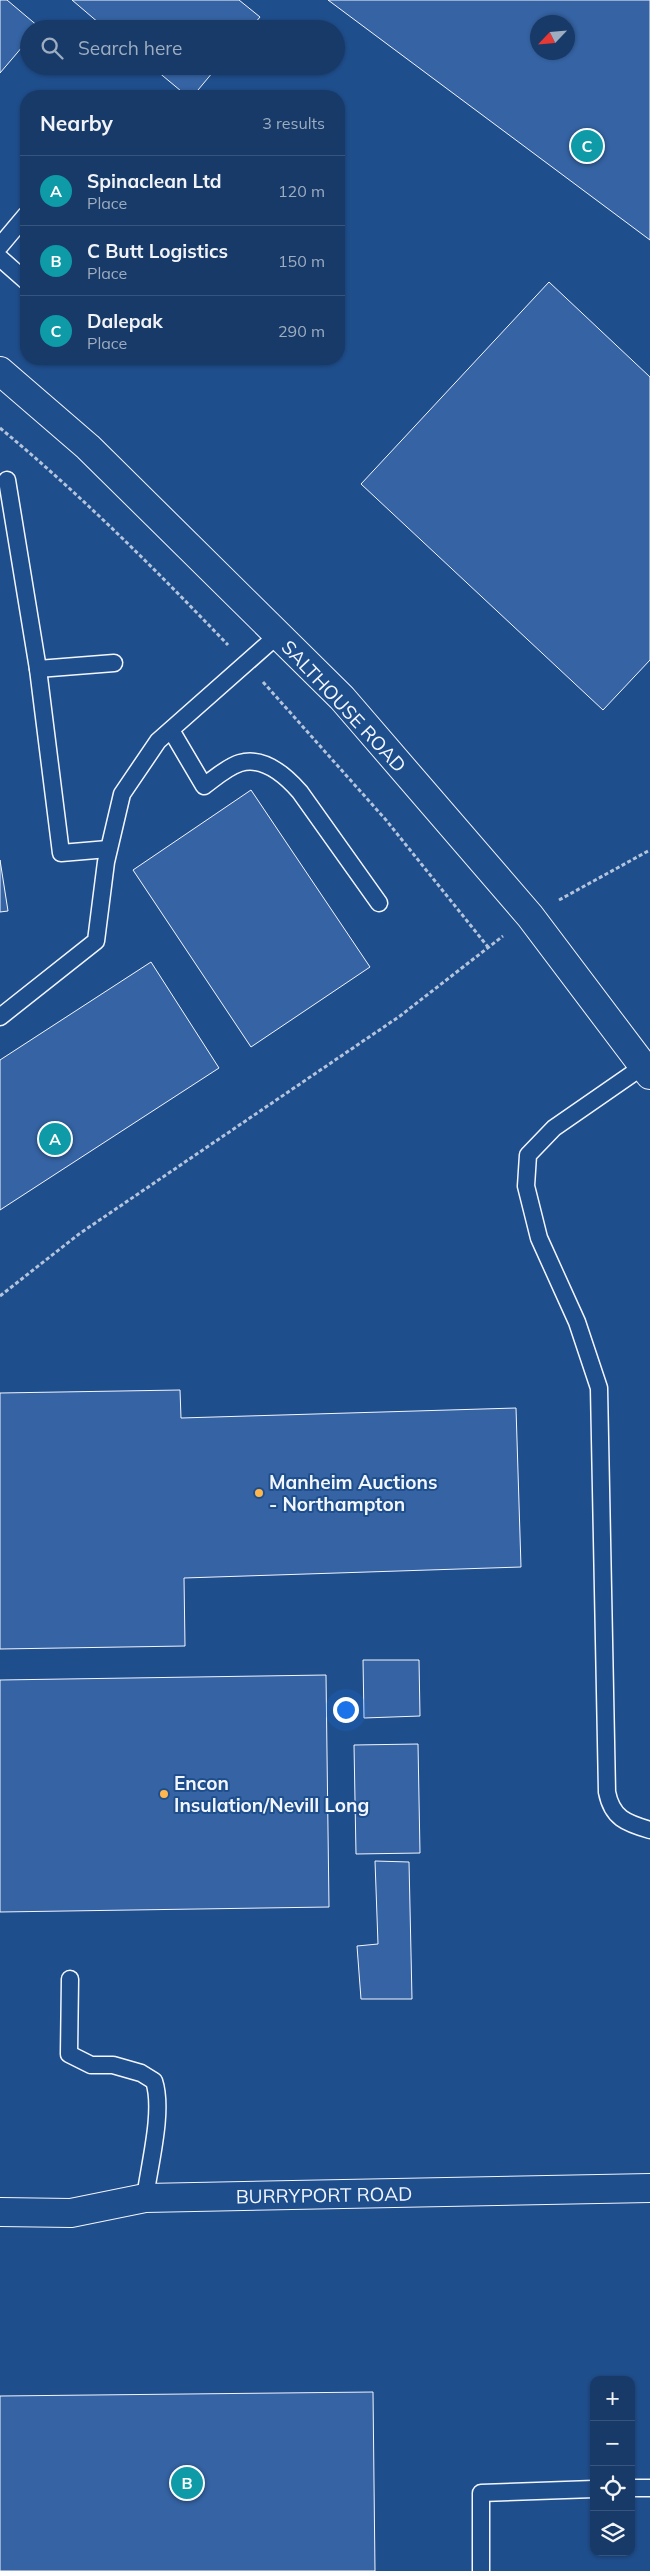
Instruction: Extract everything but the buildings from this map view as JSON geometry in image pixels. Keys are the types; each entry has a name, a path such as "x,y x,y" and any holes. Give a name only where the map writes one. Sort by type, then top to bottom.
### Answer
{"street":[{"name":"SALTHOUSE ROAD","path":"0,372 88,447 342,698 530,916 647,1070"},
{"name":"BURRYPORT ROAD","path":"0,2212 71,2213 145,2198 650,2188"}],"lane":[{"path":"0,246 20,222"},
{"path":"0,258 20,276"},
{"path":"6,480 38,670 61,853 108,849"},
{"path":"0,1017 96,941 108,849 122,794 158,741 278,635"},
{"path":"38,670 114,663"},
{"path":"171,730 204,786 241,762 260,763 285,774 380,903"},
{"path":"647,1070 554,1128 528,1155 526,1186 539,1238 577,1322 598,1388 607,1792 610,1807 623,1820 650,1830"},
{"path":"70,1979 69,2054 91,2065 113,2065 141,2073 154,2081 158,2094 157,2109 145,2198"},
{"path":"481,2571 480,2493 590,2488"},
{"path":"635,2488 650,2488"}],"path":[{"path":"553,904 650,850"},
{"path":"0,1296 79,1234 400,1016 488,946"}],"place":[{"name":"Dalepak","path":"587,146"},
{"name":"Spinaclean Ltd","path":"55,1139"},
{"name":"Manheim Auctions - Northampton","path":"259,1493"},
{"name":"Encon Insulation/Nevill Long","path":"164,1794"},
{"name":"C Butt Logistics","path":"187,2483"}]}
